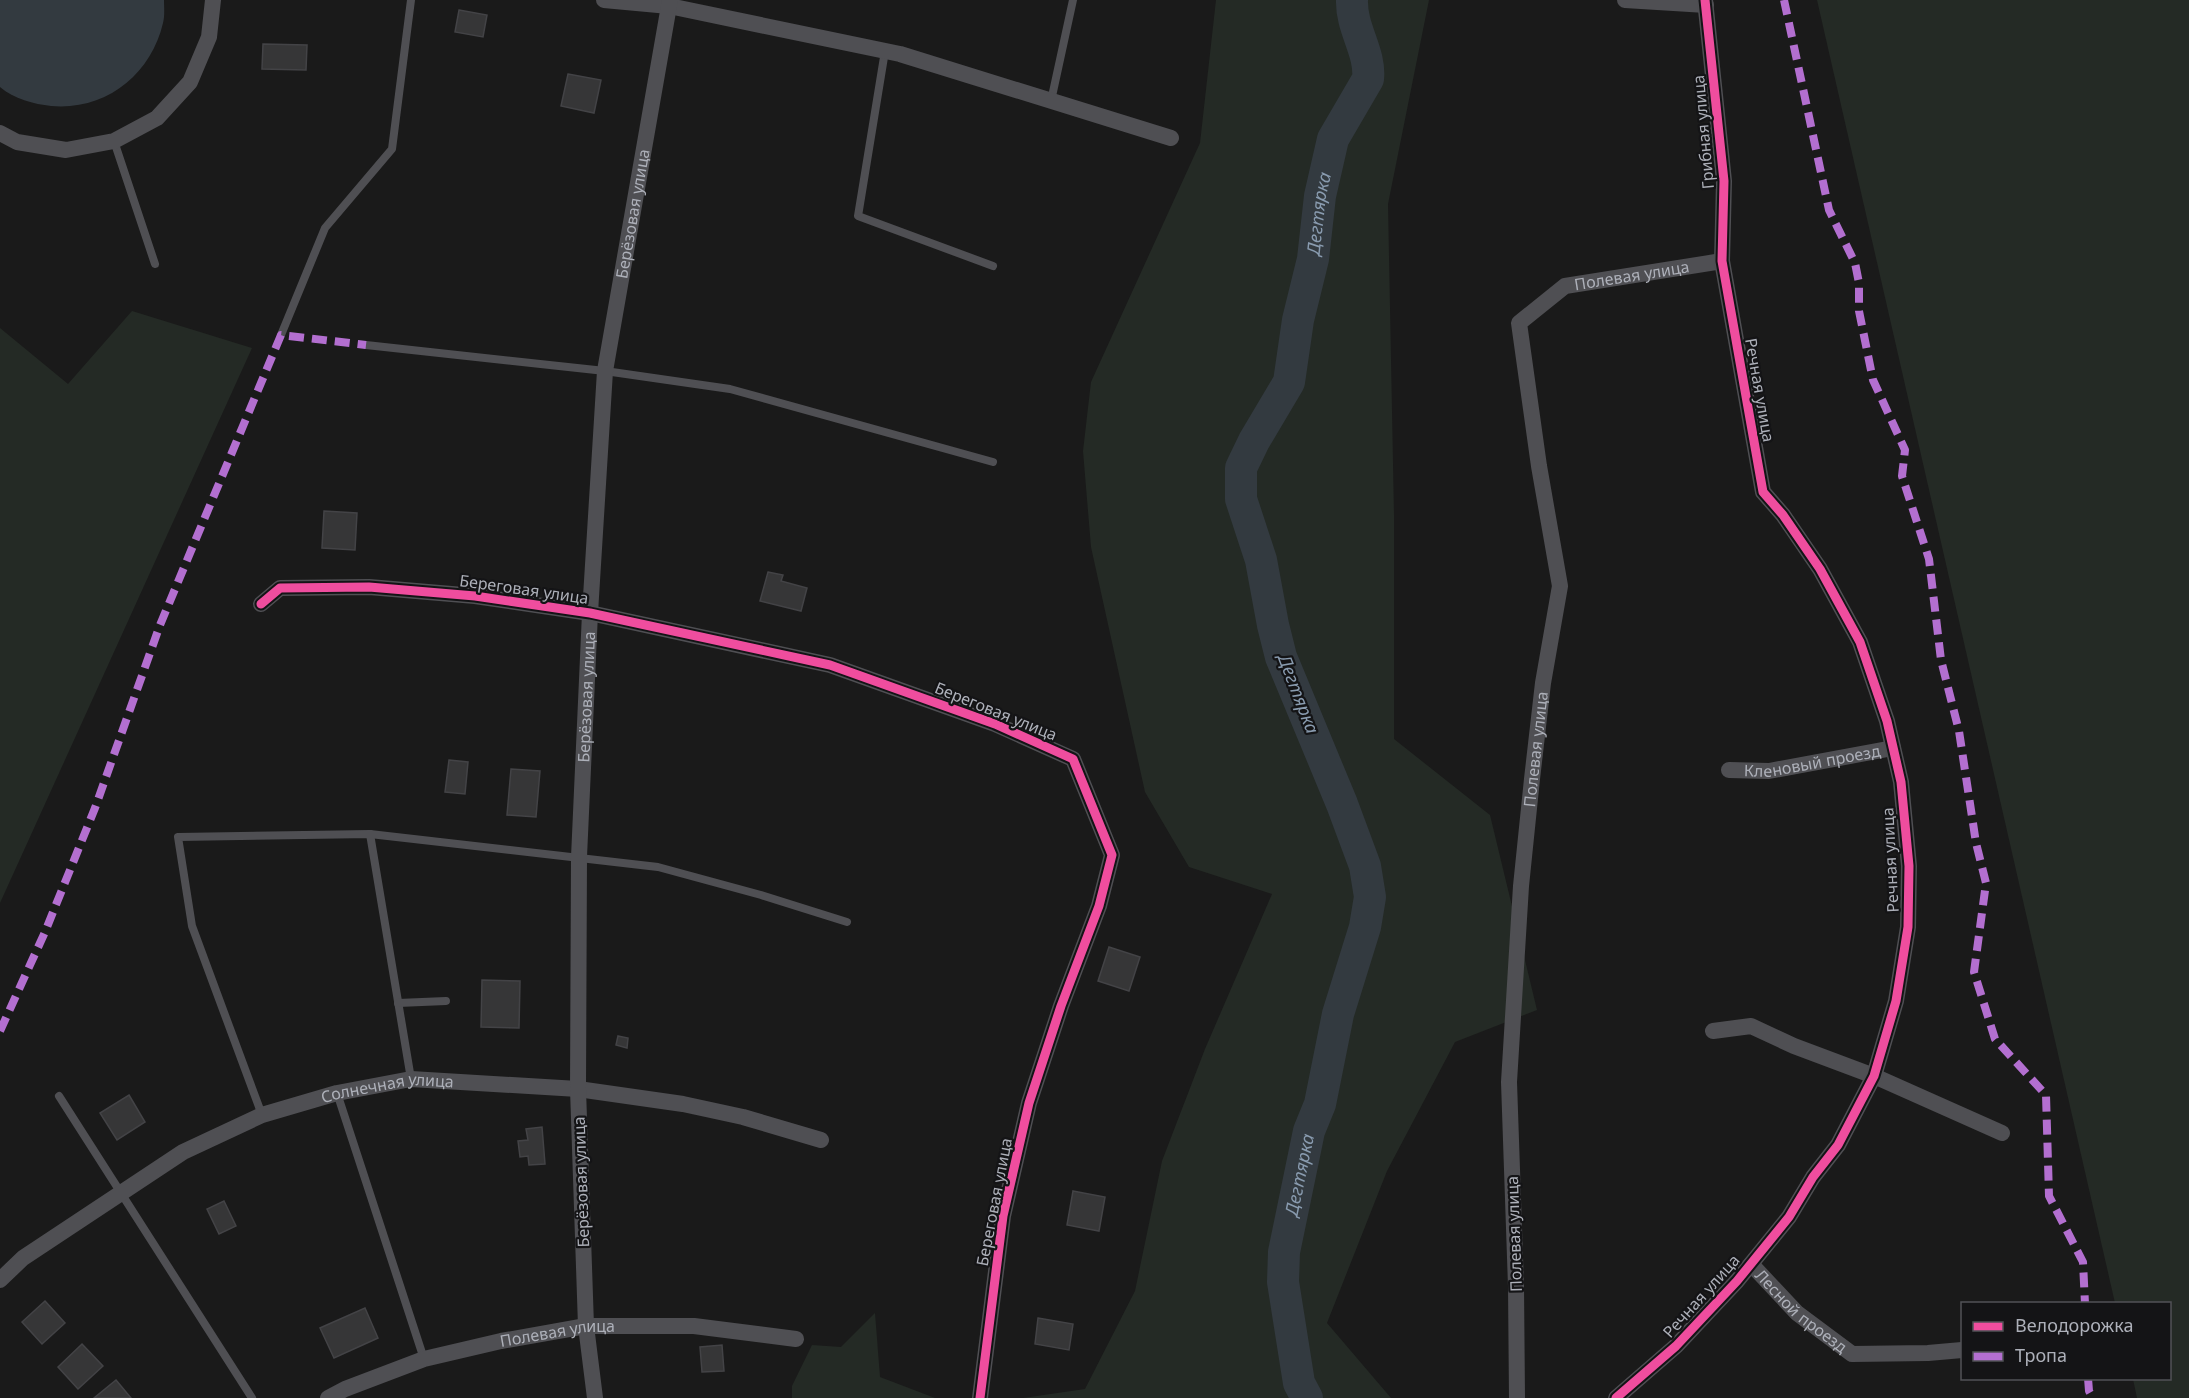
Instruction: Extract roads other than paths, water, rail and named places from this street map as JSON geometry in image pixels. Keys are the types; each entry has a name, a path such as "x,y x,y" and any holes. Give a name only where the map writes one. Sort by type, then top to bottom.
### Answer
{"street":[{"path":"0,133 17,142 66,150 114,141 157,118 190,82 209,37 213,0"},
{"path":"604,0 669,3 885,50 1171,138"},
{"path":"1625,0 1706,2"},
{"name":"Грибная улица","path":"1706,2 1724,182 1722,261"},
{"name":"Берёзовая улица","path":"595,1398 586,1326 578,1089 579,857 590,613 605,371 669,3"},
{"name":"Речная улица","path":"1616,1398 1676,1346 1751,1264 1789,1217 1814,1177 1838,1145 1875,1076 1896,1001 1908,927 1909,866 1901,782 1887,721 1860,642 1820,569 1783,515 1763,492 1722,261"},
{"name":"Полевая улица","path":"1516,1398 1516,1286 1509,1082 1521,886 1532,779 1543,683 1560,586 1539,466 1519,323 1565,286 1722,261"},
{"name":"Береговая улица","path":"261,604 280,588 369,587 475,596 590,613 830,665 995,724 1073,759 1112,855 1099,906 1061,1006 1029,1103 1003,1216 980,1398"},
{"name":"Кленовый проезд","path":"1730,770 1769,771 1893,748"},
{"path":"1713,1031 1751,1026 1794,1046 1875,1076 2002,1133"},
{"name":"Солнечная улица","path":"0,1280 23,1258 183,1152 262,1115 337,1093 411,1079 578,1089 683,1104 743,1117 821,1140"},
{"name":"Лесной проезд","path":"1751,1264 1797,1312 1852,1354 1961,1350"},
{"name":"Полевая улица","path":"328,1398 347,1394 424,1359 501,1341 586,1326 694,1326 796,1339"}],"lane":[{"path":"281,335 325,228 392,149 411,0"},
{"path":"1051,101 1073,0"},
{"path":"885,50 858,216 993,266"},
{"path":"114,141 155,264"},
{"path":"366,345 605,371 730,389 993,462"},
{"path":"370,834 411,1079"},
{"path":"262,1115 192,926 178,837 370,834 579,857 657,867 761,895 848,922"},
{"path":"398,1003 446,1000"},
{"path":"337,1093 424,1359"},
{"path":"59,1096 252,1398"}],"waterway":[{"name":"Дегтярка","path":"1307,1398 1299,1383 1283,1282 1284,1252 1309,1131 1320,1104 1338,1014 1365,927 1370,897 1365,866 1281,657 1261,560 1241,499 1241,468 1254,441 1289,382 1298,320 1313,259 1320,196 1333,139 1368,79 1367,59 1354,21 1352,0"}]}
